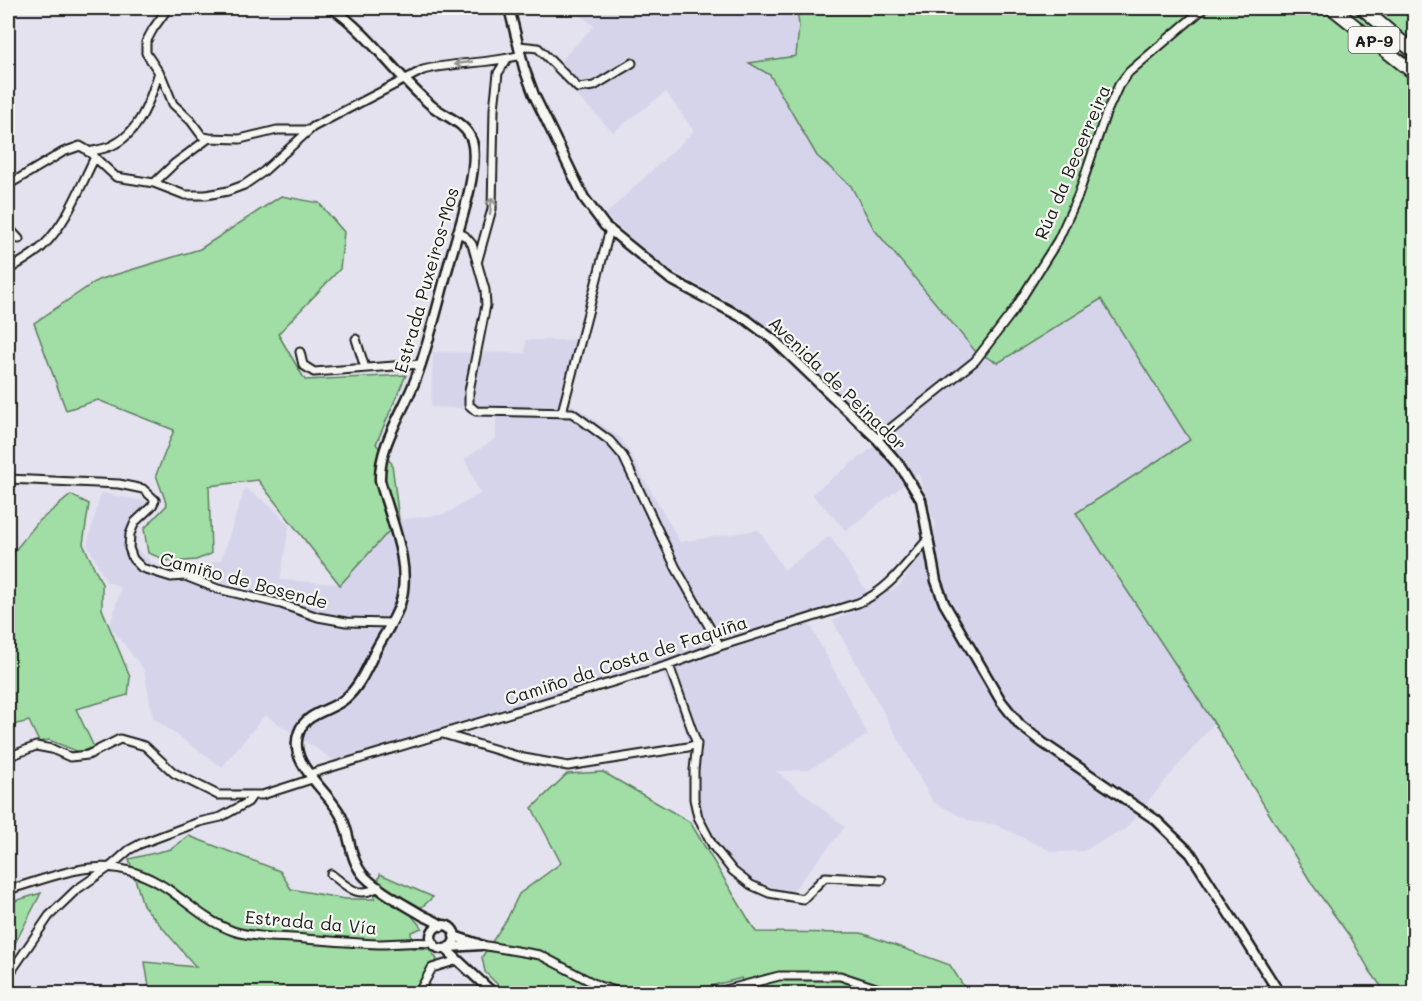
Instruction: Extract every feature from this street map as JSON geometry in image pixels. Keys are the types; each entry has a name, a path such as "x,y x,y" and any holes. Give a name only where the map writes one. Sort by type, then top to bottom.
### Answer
{"highway":[{"name":"AP-9","path":"1332,8 1414,73"},
{"name":"AP-9","path":"1362,8 1414,52"}],"street":[{"path":"168,8 146,42 146,53 159,72 173,104 191,121 202,136 240,139 277,130 309,130"},
{"name":"Estrada Puxeiros-Mos","path":"332,8 361,31 435,108 469,133 474,152 473,168 458,232 428,345 379,468 380,480 399,548 404,579 400,606 358,684 337,706 313,716 304,723 299,731 298,750 311,776 337,806 350,849 365,876 425,916 434,919 435,933"},
{"name":"Avenida de Peinador","path":"509,8 534,95 584,198 610,230 670,279 747,320 775,341 877,439 901,467 921,500 936,581 944,603 1001,700 1020,724 1043,743 1156,820 1191,854 1280,993"},
{"name":"Rúa da Becerreira","path":"877,439 975,361 1014,310 1058,240 1078,196 1105,116 1119,85 1129,72 1204,8"},
{"path":"8,185 71,148 80,147 116,177 154,183 185,195 206,195 228,191 244,185 263,172 309,130 423,70 507,59 520,51 538,48 578,88 594,86 632,63"},
{"path":"477,263 492,209 494,109 498,73 507,59"},
{"path":"88,152 122,140 137,124 143,115 159,72"},
{"path":"154,183 174,164 209,138"},
{"path":"8,270 41,248 58,229 69,214 94,158"},
{"path":"8,227 19,239"},
{"path":"562,412 610,230"},
{"path":"458,232 472,244 485,290 486,305 469,405 476,411 572,413 610,441 623,456 676,568 720,646"},
{"path":"356,339 365,368"},
{"path":"300,352 303,365 314,372 421,364"},
{"name":"Camiño de Bosende","path":"8,479 119,484 143,489 154,500 152,506 135,522 130,534 129,548 133,559 142,568 171,577 185,576 226,592 281,604 318,617 346,622 391,623"},
{"name":"Camiño da Costa de Faquiña","path":"253,795 262,795 311,776 669,665 720,646 858,603 871,598 890,584 929,538"},
{"path":"669,665 697,744 694,789 698,817 721,858 733,871 751,885 769,893 803,899 825,877 882,880"},
{"path":"443,734 524,758 568,766 697,744"},
{"path":"8,757 36,746 70,757 88,755 120,739 145,746 174,773 218,795 253,795"},
{"path":"8,976 49,916 76,890 111,866 129,850 199,822 221,817 248,802 253,795"},
{"name":"Estrada da Vía","path":"8,890 79,870 111,866 150,878 195,911 233,931 268,936 382,944 416,941 435,933"},
{"path":"332,874 360,893 369,893 379,887"},
{"path":"481,945 437,947 435,933 449,928 454,936 481,945 540,955 599,986 626,993"},
{"path":"447,948 453,942 454,936"},
{"path":"447,948 494,993"},
{"path":"418,993 432,968 458,960"},
{"path":"710,993 779,976 840,976 894,993"}],"shaded area":[{"path":"572,8 797,8 799,26 796,56 750,64 770,75 817,156 851,186 874,229 998,363 1101,299 1190,440 1076,513 1214,723 1125,829 1083,851 1053,852 994,824 972,822 933,802 833,621 899,586 921,555 936,526 918,473 846,531 812,494 885,438 790,347 733,304 663,266 605,215 694,131 666,92 613,132 552,70 594,26"},
{"path":"526,340 586,340 570,403 621,438 680,542 759,530 784,570 830,536 871,598 807,619 868,735 809,770 776,771 845,827 792,892 768,886 744,875 725,859 699,810 689,741 659,662 335,761 265,715 222,767 153,718 144,670 110,626 121,588 106,581 87,544 101,493 160,504 138,523 136,549 159,568 185,572 221,560 245,488 272,507 289,526 280,580 340,584 399,520 445,514 480,494 465,459 496,438 496,416 460,408 431,407 433,352 525,353"}],"green space":[{"path":"797,8 1414,8 1414,993 1386,993 1370,971 1351,938 1312,884 1214,723 1076,513 1190,440 1101,299 998,363 976,352 874,229 851,186 817,156 770,75 749,63 796,56 799,26"},
{"path":"281,196 319,203 344,232 340,269 278,334 305,380 406,375 376,444 392,464 399,520 340,585 258,480 209,486 211,554 196,560 172,562 148,553 144,529 167,505 156,475 174,430 98,400 66,410 34,323 98,280 200,249"},
{"path":"71,495 89,504 83,544 102,584 102,609 130,677 128,695 76,709 94,747 79,752 49,740 39,742 29,721 8,726 8,559 38,522"},
{"path":"603,772 690,822 756,932 861,933 950,965 968,993 739,993 742,978 699,989 697,993 506,993 485,972 482,957 507,919 519,894 561,863 532,808 567,774"},
{"path":"189,836 280,871 291,889 345,899 374,899 380,874 433,897 412,916 422,928 411,932 412,948 429,949 437,959 418,993 150,993 145,962 196,967 143,905 129,859 171,849"},
{"path":"41,893 8,957 8,903"}]}
